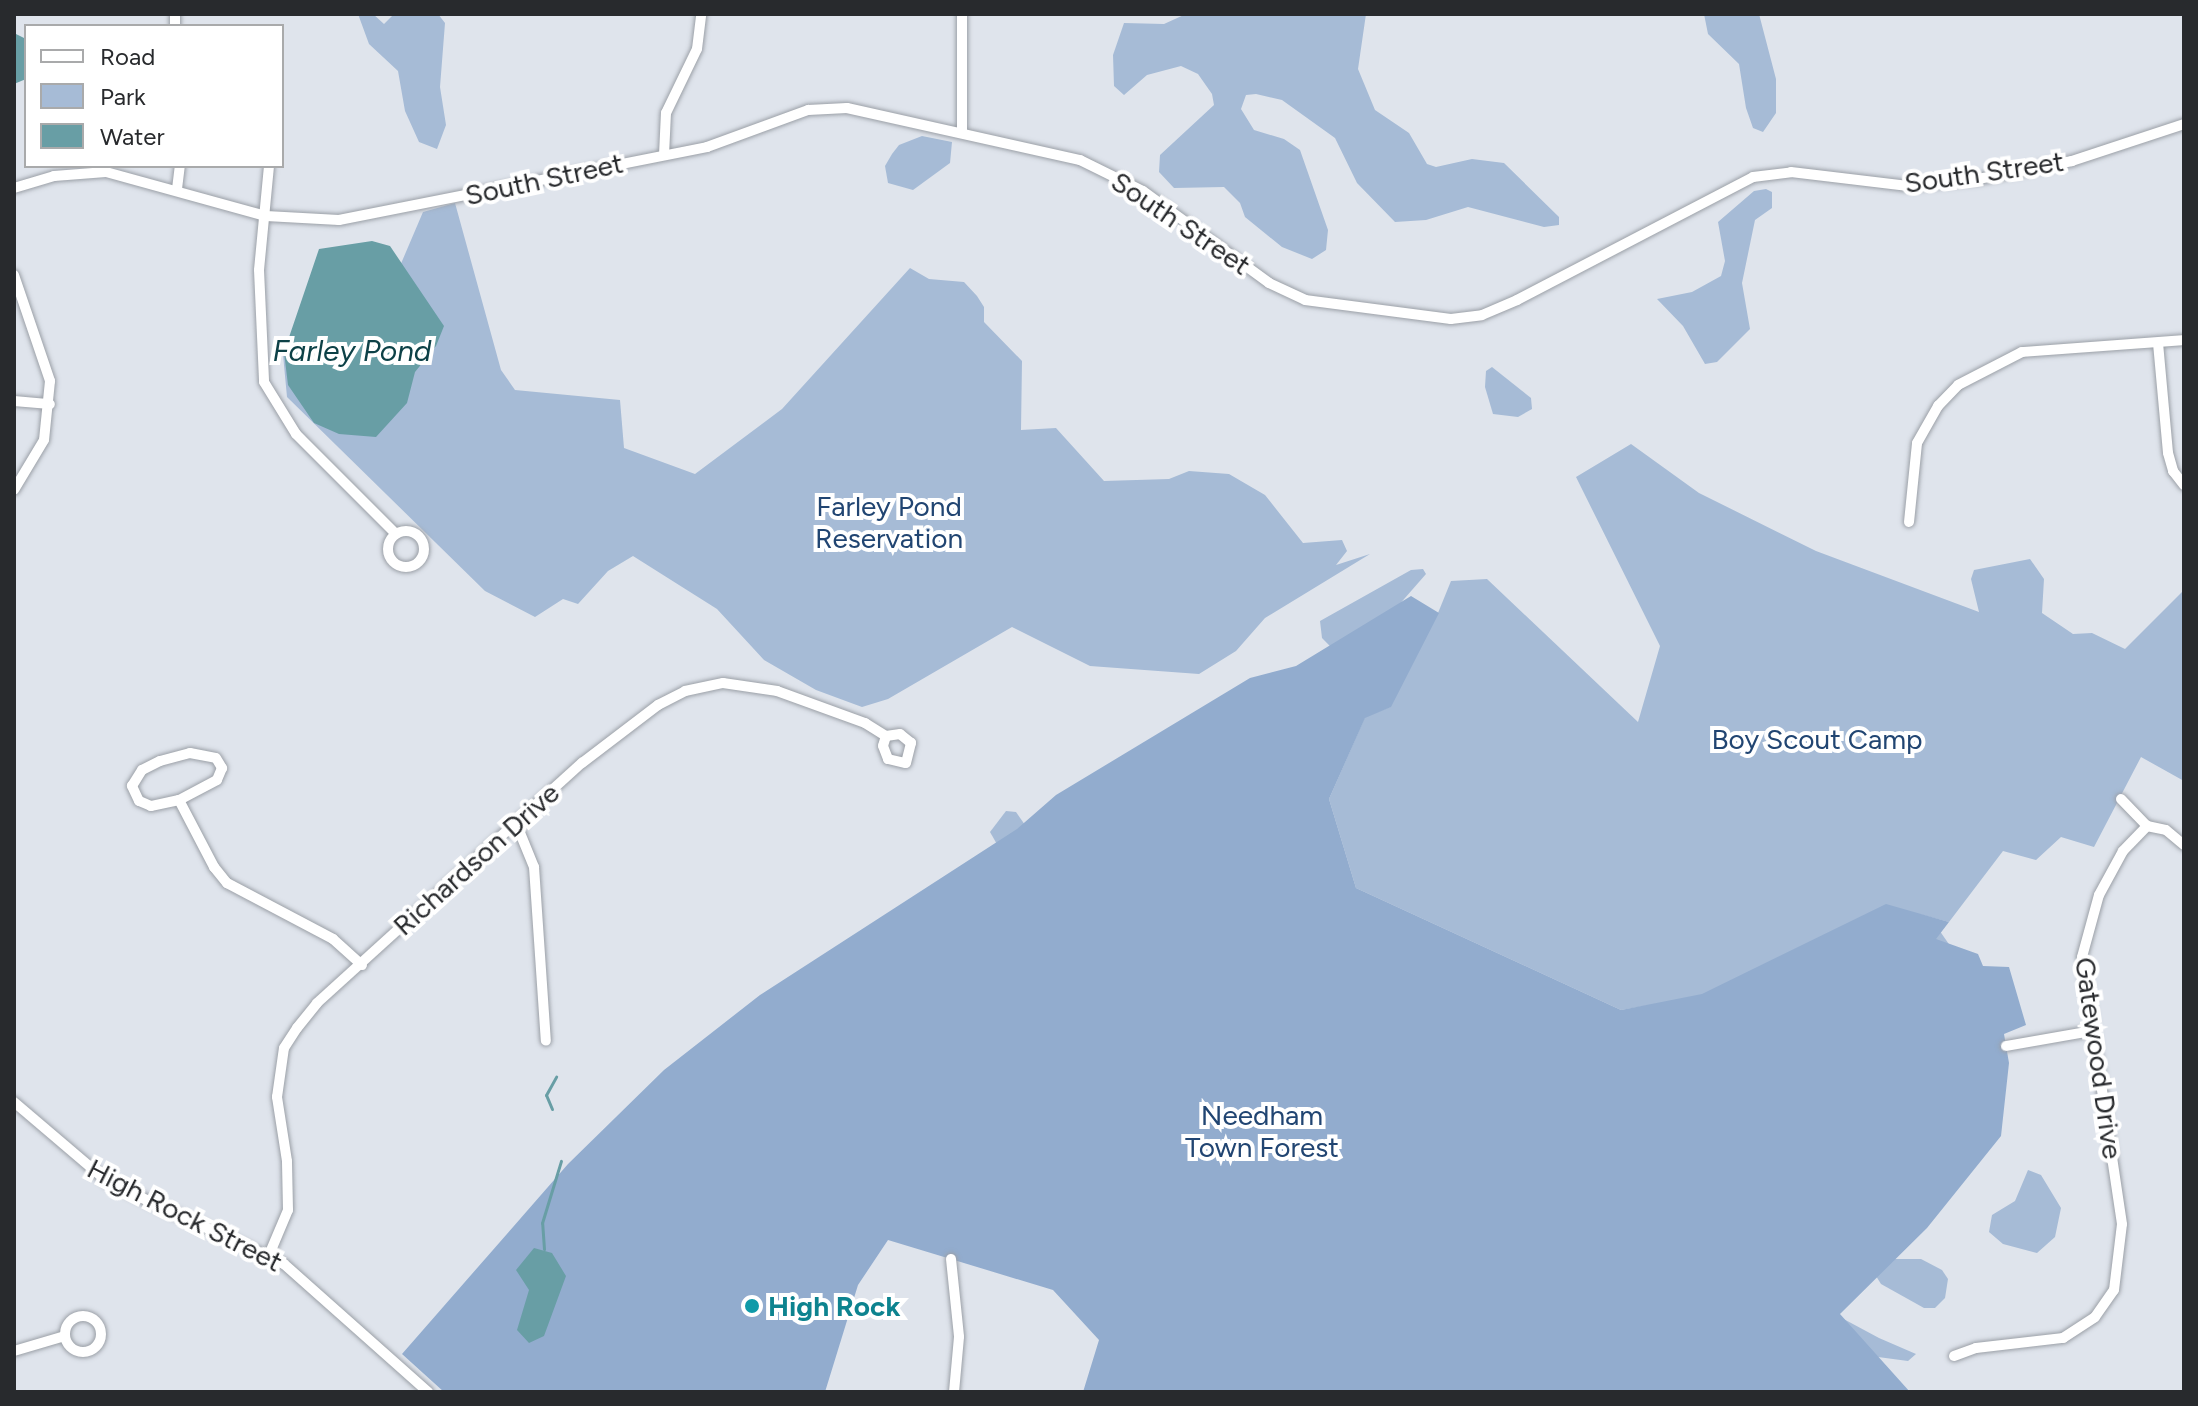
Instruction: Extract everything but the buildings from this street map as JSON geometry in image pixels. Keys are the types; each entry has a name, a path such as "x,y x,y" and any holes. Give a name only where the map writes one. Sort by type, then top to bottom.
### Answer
{"street":[{"path":"664,155 666,113 697,49 701,14"},
{"path":"962,14 962,131"},
{"name":"South Street","path":"14,188 96,172 177,189 266,216 317,221 362,217 729,140 822,107 962,131 1080,160 1117,176 1269,283 1305,300 1451,319 1482,315 1517,300 1753,177 1791,172 1908,186 1965,181 2072,161 2184,124"},
{"path":"177,189 180,168"},
{"path":"269,168 259,270 264,382 296,434 396,534"},
{"path":"14,275 46,359 50,404 44,440 14,490"},
{"path":"1909,522 1917,443 1938,406 1958,385 2022,352 2184,340"},
{"path":"2158,343 2168,453 2173,471 2184,485"},
{"path":"14,401 50,404"},
{"name":"Richardson Drive","path":"269,1255 288,1210 290,1188 277,1097 284,1048 317,1003 624,727 697,687 736,683 763,687 865,723 886,736"},
{"path":"190,753 216,758 222,768 217,780 179,800 151,806 139,801 132,786 142,770 160,761 190,753"},
{"path":"2121,799 2147,826 2166,830 2184,845"},
{"path":"179,800 195,836 227,883 333,939 362,965"},
{"path":"516,823 534,867 546,1041"},
{"name":"Gatewood Drive","path":"1954,1356 1976,1348 2050,1342 2087,1324 2108,1301 2119,1274 2121,1211 2083,976 2086,928 2111,872 2147,826"},
{"path":"2006,1046 2092,1031"},
{"name":"High Rock Street","path":"14,1102 95,1174 269,1255 377,1344 428,1392"},
{"path":"951,1259 959,1337 954,1392"},
{"path":"14,1351 65,1336"}],"green space":[{"path":"358,14 373,14 384,24 394,14 438,14 445,23 440,87 446,125 437,149 419,142 405,111 398,71 369,44"},
{"path":"1186,14 1366,14 1358,69 1375,110 1409,133 1427,164 1436,167 1472,159 1504,163 1559,217 1559,225 1544,227 1468,207 1426,220 1395,222 1357,183 1335,138 1282,100 1256,94 1246,95 1241,109 1254,130 1284,139 1300,150 1328,230 1326,250 1312,259 1282,247 1245,217 1240,203 1224,187 1174,188 1159,172 1160,155 1214,105 1212,94 1198,74 1181,66 1147,75 1124,95 1114,86 1113,55 1124,23 1164,24"},
{"path":"1704,14 1759,14 1776,79 1776,113 1763,132 1753,128 1746,108 1739,64 1708,34"},
{"path":"922,136 952,142 950,163 913,190 888,183 885,166 892,154 899,145"},
{"path":"1766,189 1772,192 1772,208 1755,220 1742,283 1750,329 1717,362 1705,364 1683,326 1657,299 1692,292 1721,276 1725,261 1718,222 1754,191"},
{"name":"Farley Pond Reservation","path":"455,203 501,370 515,390 620,400 624,448 695,474 782,409 910,268 929,279 964,282 984,307 984,322 1022,361 1021,430 1056,428 1104,481 1169,479 1189,471 1229,474 1265,495 1303,543 1342,540 1347,551 1336,565 1370,554 1265,618 1236,651 1199,674 1090,666 1012,627 888,699 862,707 816,690 764,660 717,609 633,556 608,571 578,604 563,599 535,617 485,591 287,397 282,344 298,343 397,273 423,212"},
{"path":"1492,367 1531,398 1532,409 1518,417 1493,414 1485,387 1486,371"},
{"name":"Boy Scout Camp","path":"1631,444 1699,493 1816,551 1979,612 1971,579 1974,570 2030,559 2044,579 2042,613 2073,634 2092,633 2125,649 2184,590 2184,781 2141,757 2094,847 2061,837 2036,860 2003,851 1949,922 1919,914 1935,924 1955,953 1621,1010 1356,888 1329,799 1365,717 1390,707 1322,638 1320,621 1411,570 1423,569 1426,574 1398,606 1438,613 1451,581 1487,579 1638,722 1660,646 1576,477"},
{"name":"Needham Town Forest","path":"1411,596 1439,613 1391,707 1365,718 1329,799 1356,888 1621,1010 1702,994 1886,904 1949,922 1936,939 1978,954 1983,966 2009,967 2026,1025 2004,1034 2009,1063 2001,1136 1927,1228 1840,1314 1910,1392 1083,1392 1099,1340 1053,1290 888,1240 858,1285 825,1392 444,1392 402,1354 568,1164 664,1070 760,995 1017,829 1056,795 1250,678 1296,666"},
{"path":"1006,811 1016,812 1025,825 998,846 990,832"},
{"path":"2028,1170 2041,1175 2061,1208 2055,1237 2037,1253 2003,1244 1989,1232 1992,1215 2015,1201"},
{"path":"1891,1259 1921,1259 1942,1270 1948,1279 1945,1298 1935,1308 1924,1308 1881,1284 1876,1276"},
{"path":"1838,1316 1916,1354 1908,1361 1878,1357"}],"water":[{"path":"14,33 24,38 24,80 14,84"},
{"name":"Farley Pond","path":"372,241 390,246 444,326 436,346 415,372 407,403 376,437 339,434 314,423 288,385 284,352 319,249"},
{"path":"534,1248 552,1253 566,1276 544,1336 529,1343 517,1330 529,1290 516,1270"}],"waterway":[{"path":"552,1109 546,1095 556,1077"},
{"path":"544,1249 542,1223 561,1161"}],"place":[{"name":"High Rock","path":"752,1306"}]}
